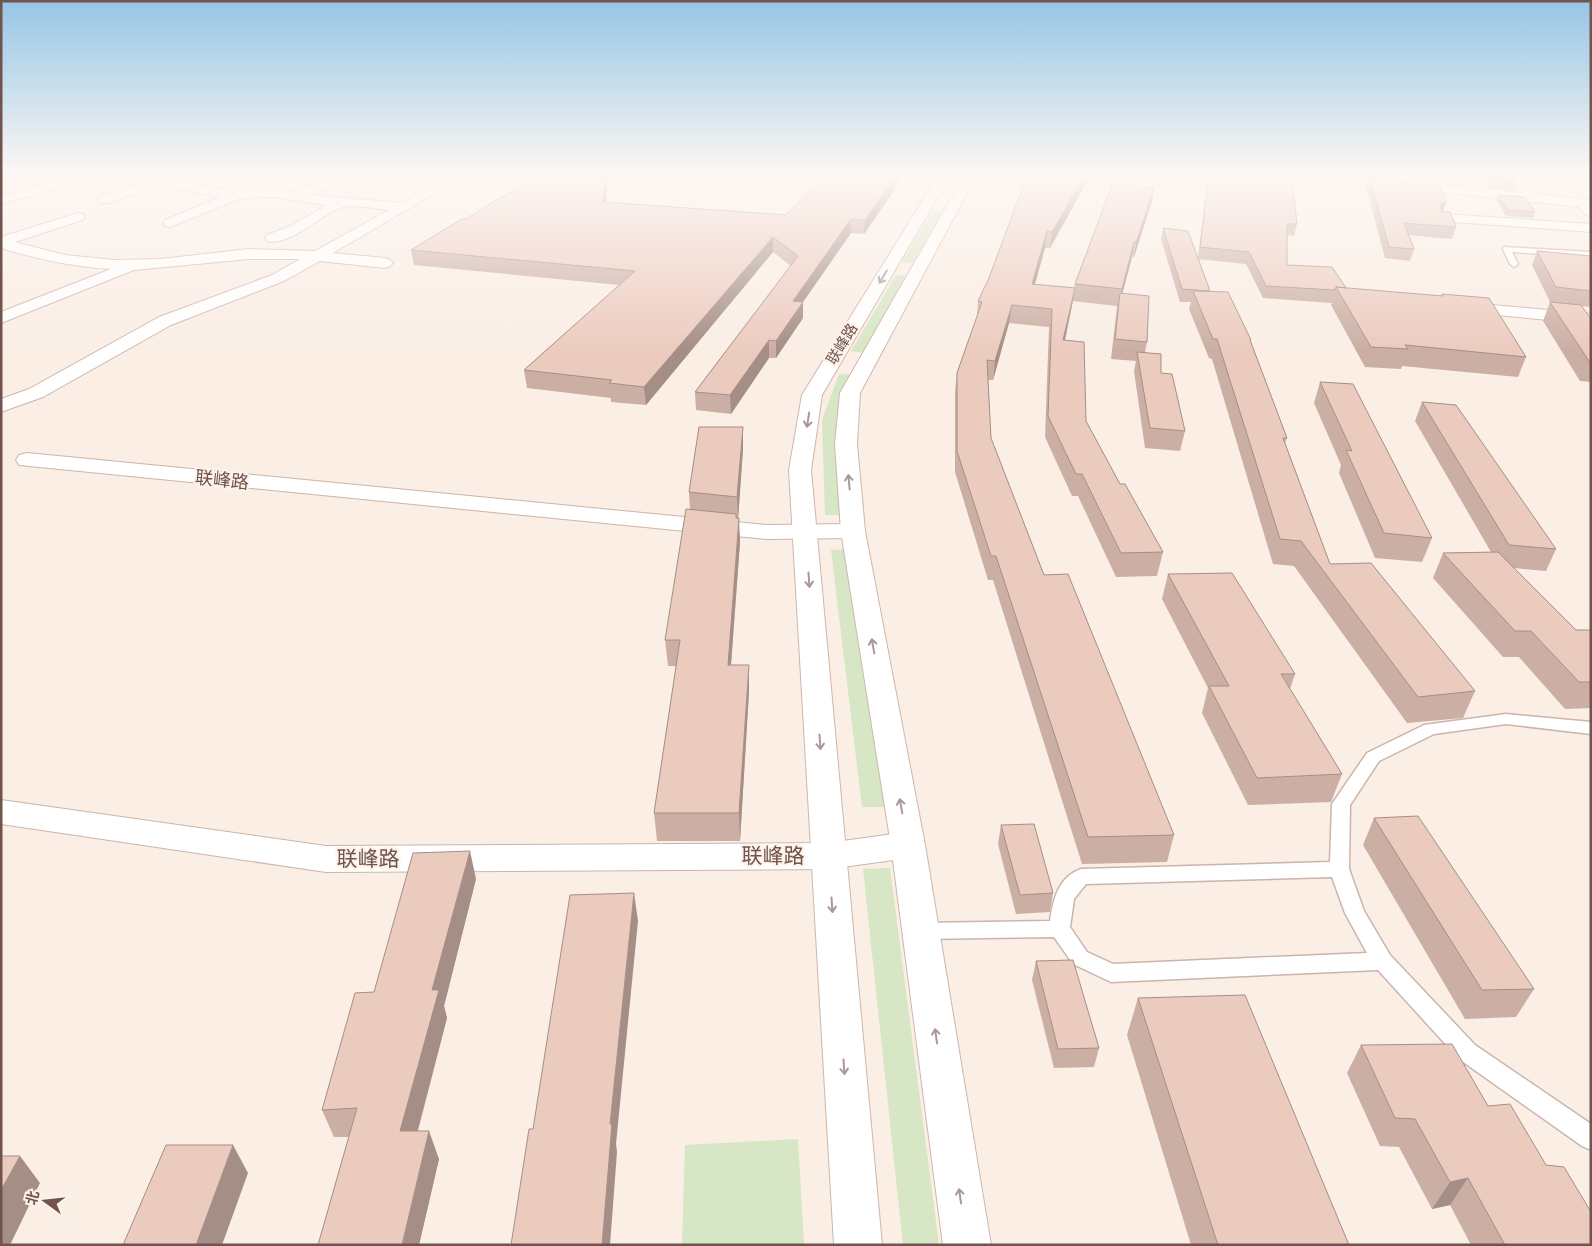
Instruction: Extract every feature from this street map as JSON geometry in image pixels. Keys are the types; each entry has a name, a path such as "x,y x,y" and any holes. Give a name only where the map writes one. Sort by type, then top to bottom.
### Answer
{"street":[{"path":"1,242 25,234"},
{"path":"272,238 282,234"},
{"path":"1,406 36,393 166,321 278,278 355,234"},
{"name":"联峰路","path":"858,1245 800,470 812,395 909,234"},
{"name":"联峰路","path":"938,234 850,393 846,444 853,531 908,845 967,1245"},
{"path":"1,242 52,258 80,263 133,265 248,254 282,253 385,263"},
{"path":"1,318 133,265"},
{"path":"1444,306 1591,319"},
{"name":"联峰路","path":"27,460 766,532 853,531"},
{"name":"联峰路","path":"1,812 326,859 828,856 908,845"}],"lane":[{"path":"1514,264 1507,249 1591,255"},
{"path":"1591,728 1506,720 1430,729 1373,757 1341,804 1339,869 1355,913 1383,961 1466,1052 1591,1138"},
{"path":"1339,869 1081,877 1064,896 1059,929 1080,958 1111,973 1383,961"},
{"path":"921,931 1059,929"}],"green space":[{"path":"919,234 929,234 913,263 902,262"},
{"path":"896,275 907,276 864,353 851,351"},
{"path":"839,374 852,375 837,422 843,515 825,515 822,420"},
{"path":"848,549 885,807 862,807 831,550"},
{"path":"890,868 939,1245 903,1245 863,869"},
{"path":"798,1139 804,1245 682,1245 685,1145"}],"building":[{"path":"437,234 840,234 793,301 803,302 776,341 769,340 730,395 695,392 798,256 773,237 644,387 609,383 612,380 524,370 635,271 411,250"},
{"path":"1005,234 1046,234 1032,284 1075,288 1063,340 1084,342 1086,421 1120,484 1125,484 1163,552 1121,553 1082,474 1076,474 1048,416 1052,309 1012,305 995,361 987,360 991,438 1044,575 1068,574 1174,835 1088,837 996,556 991,556 957,451 957,373 982,302 978,301"},
{"path":"1094,234 1139,234 1136,242 1134,242 1122,289 1075,284"},
{"path":"1165,234 1189,234 1210,291 1182,289"},
{"path":"1202,234 1287,234 1287,265 1332,267 1346,288 1336,287 1335,290 1266,286 1249,252 1200,247"},
{"path":"1385,234 1408,234 1414,249 1389,247"},
{"path":"1537,251 1591,256 1591,291 1556,287"},
{"path":"1336,287 1489,298 1526,357 1405,345 1408,349 1371,347"},
{"path":"1193,291 1228,292 1251,340 1287,438 1283,438 1330,564 1371,563 1475,691 1418,697 1301,541 1280,539 1217,339 1213,339"},
{"path":"1120,293 1149,296 1147,342 1115,339"},
{"path":"1550,302 1581,305 1591,319 1591,361 1589,361"},
{"path":"1137,352 1161,354 1161,373 1172,374 1185,431 1150,428"},
{"path":"1320,382 1353,384 1432,538 1384,533 1346,450 1352,451"},
{"path":"1422,402 1456,405 1556,549 1509,545"},
{"path":"699,427 743,427 737,497 689,492"},
{"path":"686,509 736,514 736,518 739,518 728,665 749,665 739,813 654,813 680,640 665,640"},
{"path":"1498,552 1576,630 1591,630 1591,682 1579,682 1531,631 1515,631 1443,553"},
{"path":"1232,573 1295,674 1281,674 1342,774 1257,778 1209,686 1229,686 1168,574"},
{"path":"1418,816 1534,989 1482,990 1374,818"},
{"path":"1034,824 1053,893 1020,895 1001,825"},
{"path":"470,851 432,990 439,990 400,1131 429,1131 402,1245 318,1245 357,1108 322,1110 355,993 374,992 413,853"},
{"path":"634,893 610,1124 612,1124 602,1245 511,1245 529,1129 533,1129 570,895"},
{"path":"1073,960 1099,1048 1058,1049 1036,961"},
{"path":"1245,995 1349,1245 1218,1245 1138,998"},
{"path":"1452,1044 1488,1106 1510,1104 1546,1165 1564,1167 1591,1212 1591,1245 1505,1245 1468,1178 1450,1182 1415,1119 1395,1118 1361,1045"},
{"path":"166,1145 233,1145 196,1245 123,1245"},
{"path":"1,1156 20,1156 1,1190"}]}
